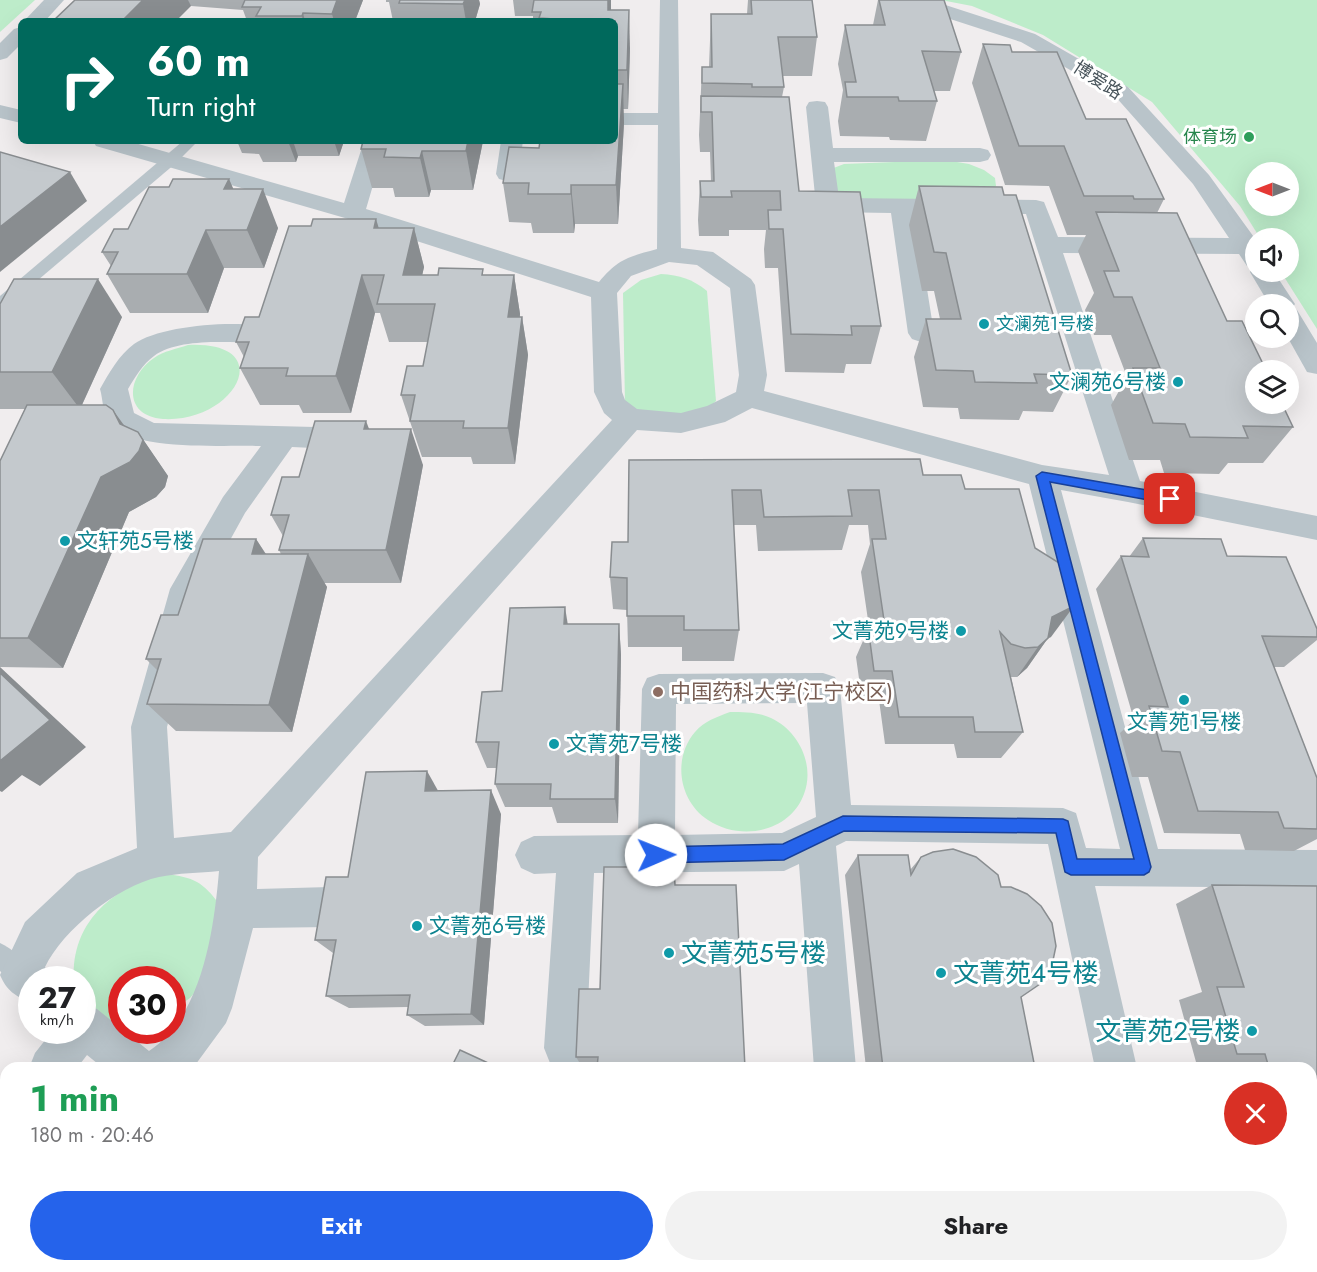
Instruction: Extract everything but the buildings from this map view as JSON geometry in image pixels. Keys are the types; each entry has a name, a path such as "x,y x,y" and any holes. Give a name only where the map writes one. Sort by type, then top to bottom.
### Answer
{"street":[{"path":"37,18 55,0"},
{"path":"669,0 669,254"},
{"name":"博爱路","path":"911,0 1029,38 1120,91 1201,180 1245,243"},
{"path":"0,54 18,36"},
{"path":"817,107 828,205 1036,207 1128,490"},
{"path":"0,111 18,116"},
{"path":"618,119 668,119"},
{"path":"115,144 353,213 604,292"},
{"path":"353,213 374,144"},
{"path":"507,174 512,144"},
{"path":"824,155 980,155"},
{"path":"902,206 921,333"},
{"path":"1049,245 1245,253"},
{"path":"749,397 753,375 742,285 704,258 669,254 642,261 622,270 604,292 609,392 614,406 630,419 681,423 715,415 749,397 1042,476 1128,490 1317,528"},
{"path":"150,433 121,419 114,389 129,365 150,346 181,337 262,334"},
{"path":"1299,335 1317,365"},
{"path":"168,1062 185,1045 211,1008 235,920 240,850 630,419"},
{"path":"94,434 150,433 387,440"},
{"path":"156,859 149,727 186,589 234,505 284,436"},
{"path":"1042,476 1144,867"},
{"path":"656,855 659,689 823,688 835,1062"},
{"path":"534,855 784,852 843,823 1063,826 1115,1062"},
{"path":"17,971 39,936 91,887 156,859 240,850"},
{"path":"565,1048 576,855"},
{"path":"1071,867 1317,869"},
{"path":"235,909 330,907"},
{"path":"96,1038 128,1062"},
{"path":"55,1062 69,1044"}],"lane":[{"path":"0,304 188,144"}],"green space":[{"path":"0,0 35,0 0,32"},
{"name":"体育场","path":"941,0 1317,0 1317,329 1299,300 1299,294 1295,294 1287,282 1299,282 1299,228 1254,228 1246,216 1299,216 1299,162 1245,162 1245,214 1152,102 1043,35 972,6"},
{"path":"945,160 969,164 984,170 995,178 996,186 984,198 874,203 833,190 831,169 844,164"},
{"path":"661,274 686,278 707,291 716,401 703,414 649,418 625,405 623,293 641,280"},
{"path":"188,345 216,347 233,355 240,368 237,382 227,396 210,409 189,417 163,419 141,411 135,403 133,394 138,375 154,358"},
{"path":"730,712 761,715 781,724 797,740 806,761 807,783 797,807 788,817 763,830 735,831 721,827 698,812 685,791 681,767 688,743 702,725"},
{"path":"165,874 191,879 203,886 220,905 208,977 186,1001 186,966 108,966 108,1020 100,1018 96,1014 96,966 75,966 80,940 88,924 113,897 146,880"}],"place":[{"name":"体育场","path":"1249,137"},
{"name":"文澜苑1号楼","path":"984,324"},
{"name":"文澜苑6号楼","path":"1178,382"},
{"name":"文轩苑5号楼","path":"65,541"},
{"name":"文菁苑9号楼","path":"961,631"},
{"name":"中国药科大学(江宁校区)","path":"658,692"},
{"name":"文菁苑1号楼","path":"1184,700"},
{"name":"文菁苑7号楼","path":"554,744"},
{"name":"文菁苑6号楼","path":"417,926"},
{"name":"文菁苑5号楼","path":"669,953"},
{"name":"文菁苑4号楼","path":"941,973"},
{"name":"文菁苑2号楼","path":"1252,1031"}],"route":[{"path":"656,855 784,852 843,823 1063,826 1071,867 1144,867 1042,476 1170,499"}]}
